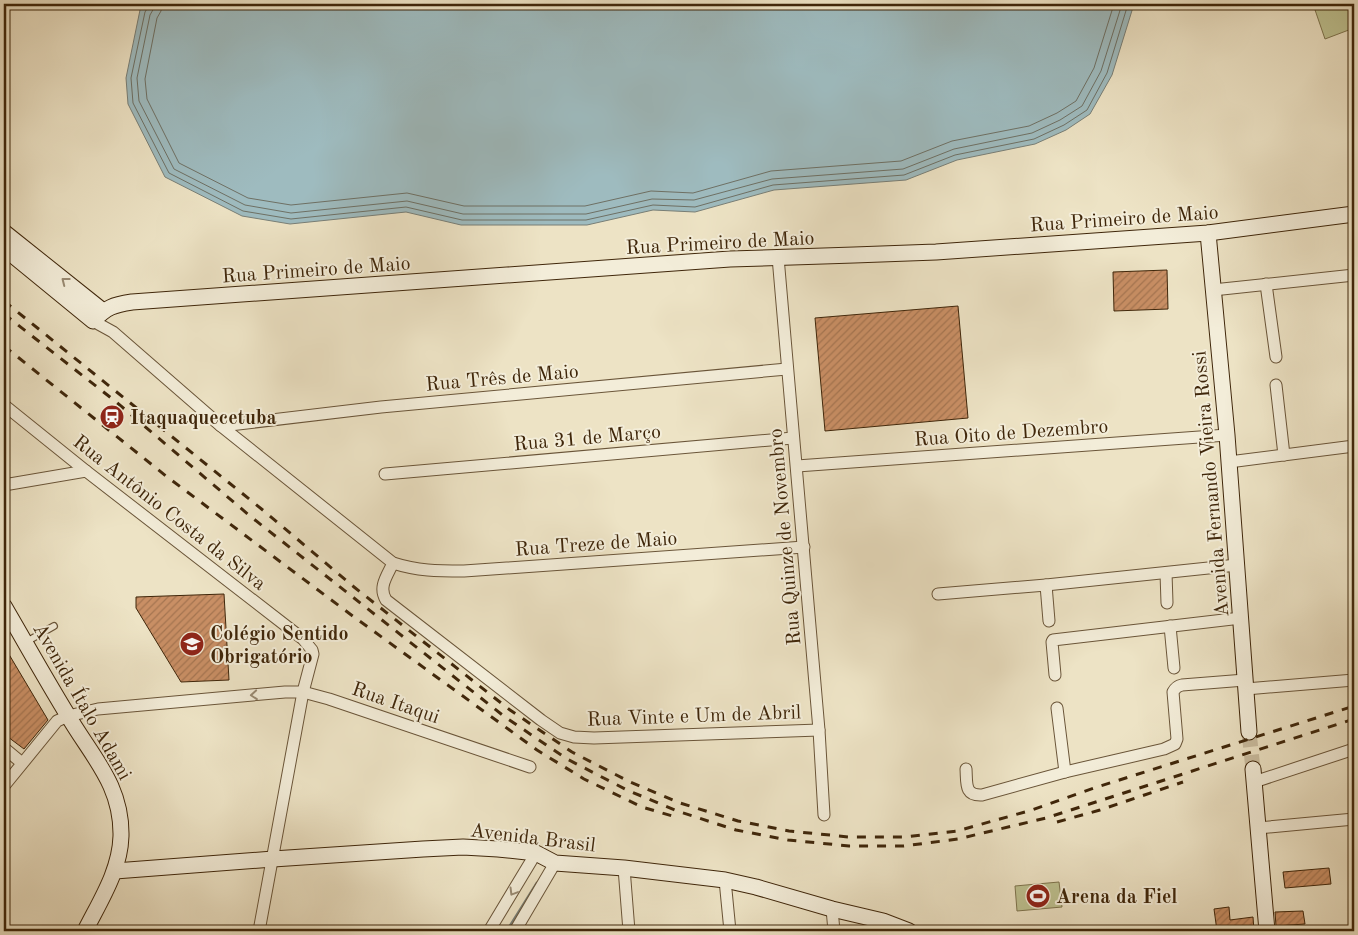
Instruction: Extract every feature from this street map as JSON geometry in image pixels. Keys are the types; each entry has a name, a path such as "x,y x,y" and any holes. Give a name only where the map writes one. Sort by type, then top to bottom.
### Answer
{"main road":[{"name":"Rua Primeiro de Maio","path":"98,316 117,305 132,302 730,259 854,256 1208,234 1354,214"},
{"path":"4,232 98,316"},
{"name":"Avenida Fernando Vieira Rossi","path":"1208,234 1227,435 1249,732"},
{"path":"4,248 98,316"},
{"name":"Avenida Ítalo Adami","path":"4,606 68,716 100,765 117,801 121,837 115,871 85,931"},
{"path":"1254,776 1267,931"},
{"name":"Avenida Brasil","path":"115,871 273,859 464,848 536,853 555,863 624,868 725,880 884,921 910,931"}],"street":[{"name":"Rua Quinze de Novembro","path":"778,257 804,547 824,815"},
{"path":"1213,290 1354,275"},
{"path":"1266,284 1276,358"},
{"path":"98,316 112,332 221,426 393,563"},
{"name":"Rua Três de Maio","path":"221,426 391,406 787,369"},
{"path":"1276,385 1284,455"},
{"name":"Rua Antônio Costa da Silva","path":"4,404 86,472 303,639 312,650 312,658 303,692"},
{"name":"Rua Oito de Dezembro","path":"796,466 1227,435"},
{"name":"Rua 31 de Março","path":"385,474 793,438"},
{"path":"1229,462 1354,446"},
{"path":"4,485 86,472"},
{"name":"Rua Treze de Maio","path":"393,563 427,571 464,571 804,547"},
{"name":"Rua Vinte e Um de Abril","path":"393,563 382,587 386,600 560,733 574,737 594,738 819,730"},
{"path":"938,594 1237,565"},
{"path":"1166,572 1167,603"},
{"path":"1046,585 1049,621"},
{"path":"1055,675 1053,640 1241,618"},
{"path":"1170,626 1174,668"},
{"path":"966,769 968,790 974,795 982,795 1065,772 1170,747 1175,744 1177,738 1173,692 1177,686 1354,680"},
{"path":"259,931 303,692"},
{"name":"Rua Itaqui","path":"68,716 98,709 303,692 329,699 530,767"},
{"path":"1057,708 1065,772"},
{"path":"4,786 57,721 68,716"},
{"path":"4,748 22,763"},
{"path":"1254,776 1354,749"},
{"path":"1258,828 1354,818"},
{"path":"489,931 536,853"},
{"path":"518,929 555,863"},
{"path":"624,868 629,931"},
{"path":"725,880 730,931"},
{"path":"832,909 834,931"}],"lane":[{"path":"26,642 54,626"}],"green space":[{"path":"1313,4 1354,4 1354,28 1325,39"},
{"name":"Arena da Fiel","path":"1059,882 1062,907 1017,911 1015,886"}],"water":[{"path":"144,4 1134,4 1112,75 1090,114 1066,130 1035,144 957,160 906,180 774,190 695,212 653,210 587,225 461,225 406,212 290,224 242,216 165,177 128,104 126,78 140,10"}],"building":[{"path":"1167,270 1168,309 1114,311 1113,272"},
{"path":"958,306 968,418 825,431 815,318"},
{"name":"Colégio Sentido Obrigatório","path":"224,594 229,680 181,682 136,608 136,597"},
{"path":"4,646 48,720 24,749 4,734"},
{"path":"1329,868 1331,884 1285,888 1283,872"},
{"path":"1229,907 1230,920 1253,917 1254,931 1217,931 1214,909"},
{"path":"1303,911 1305,924 1276,926 1275,912"}],"waterway":[{"path":"507,931 537,883"}],"tunnel":[{"path":"1249,732 1253,769"}],"railway":[{"path":"4,301 264,511 354,587 510,710 572,752 630,782 680,803 738,821 789,831 849,837 904,837 957,831 1032,810 1094,788 1354,706"},
{"path":"4,314 115,401 250,516 505,717 567,759 627,790 677,811 736,830 788,840 849,846 904,846 958,839 1046,818 1354,719"},
{"path":"4,346 166,476 350,614 537,750 584,779 642,807 679,818"},
{"path":"1057,822 1100,810 1183,782"}],"place":[{"name":"Itaquaquecetuba","path":"112,417"},
{"name":"Colégio Sentido Obrigatório","path":"192,644"},
{"name":"Arena da Fiel","path":"1038,896"}]}
